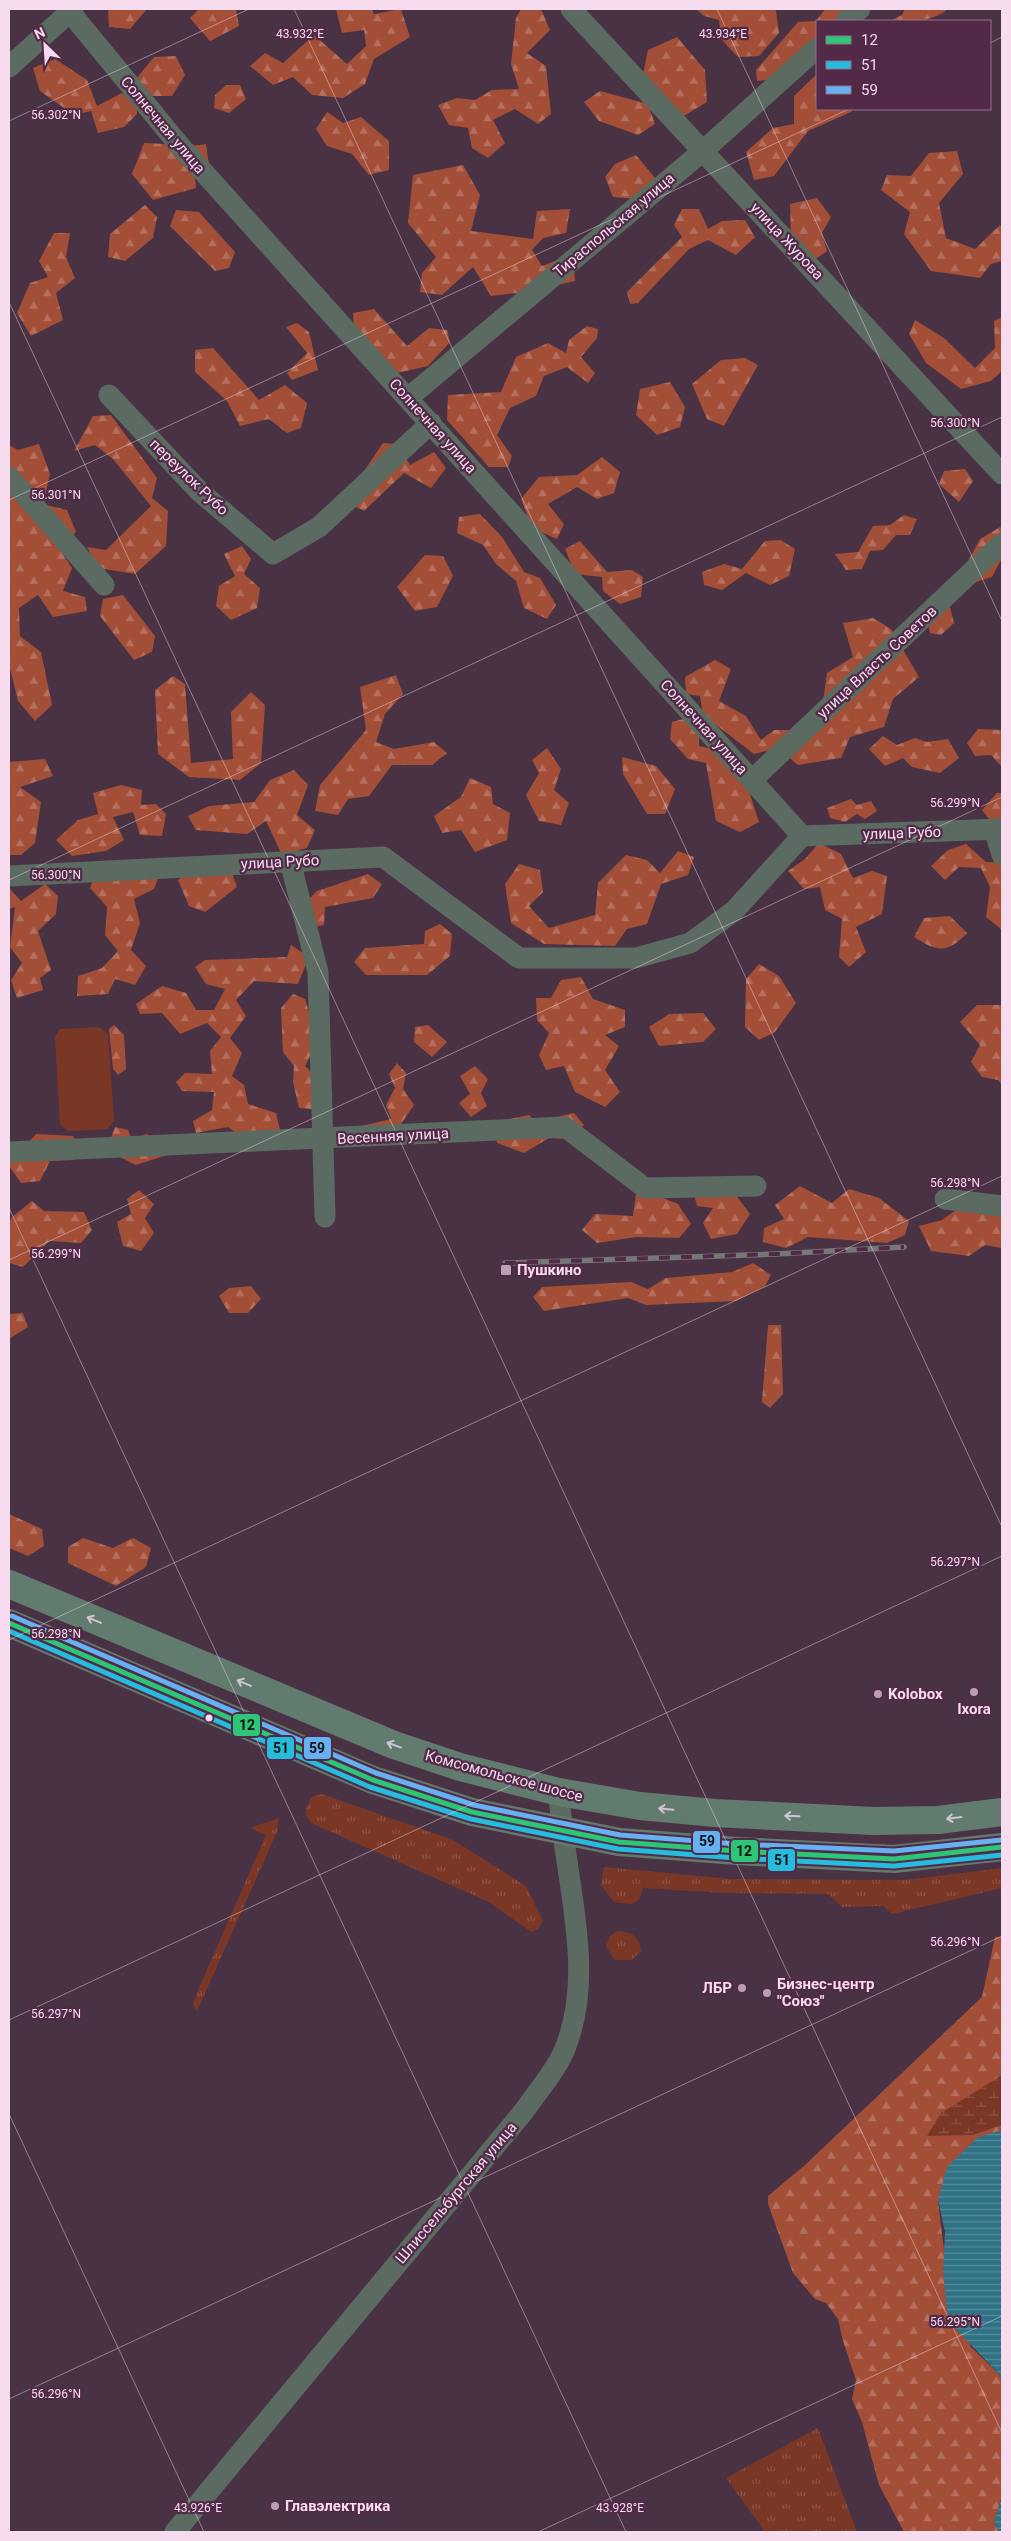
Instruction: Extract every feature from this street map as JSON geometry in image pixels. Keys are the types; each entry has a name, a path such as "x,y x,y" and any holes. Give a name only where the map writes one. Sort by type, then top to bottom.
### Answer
{"main road":[{"name":"Комсомольское шоссе","path":"9,1584 394,1745 460,1767 559,1792 649,1807 873,1821 938,1820 1002,1812"},
{"path":"9,1623 373,1780 472,1812 619,1842 737,1851 894,1859 1002,1848"}],"street":[{"name":"улица Журова","path":"571,9 1002,474"},
{"path":"847,20 860,9"},
{"path":"9,67 72,11"},
{"name":"Солнечная улица","path":"72,11 180,146 431,422 802,836"},
{"name":"Тираспольская улица","path":"408,398 703,150 816,49"},
{"name":"переулок Рубо","path":"109,395 199,491 273,554 319,527 431,422"},
{"path":"9,477 104,585"},
{"name":"улица Власть Советов","path":"752,780 1002,543"},
{"path":"998,829 1002,855"},
{"name":"улица Рубо","path":"9,876 383,857 519,958 636,958 690,943 734,911 802,836 998,829"},
{"path":"290,861 318,972 325,1217"},
{"name":"Весенняя улица","path":"9,1152 565,1127 645,1188 756,1186"},
{"path":"946,1199 1002,1206"},
{"name":"Шлиссельбургская улица","path":"175,2532 524,2111 564,2052 575,2014 580,1958 560,1830 559,1792"}],"green space":[{"path":"110,9 147,9 130,29 109,27 108,11"},
{"path":"199,9 236,9 239,26 210,41 190,18"},
{"path":"336,9 372,9 374,14 401,9 410,37 374,59 365,84 343,98 312,95 293,77 273,85 250,66 265,53 283,63 314,35 347,64 366,46 364,30 342,33"},
{"path":"521,9 541,9 550,30 527,53 546,66 551,114 538,124 515,109 493,120 505,143 488,158 472,148 468,128 449,125 438,105 457,98 475,100 492,90 519,89 511,64 516,18"},
{"path":"696,9 773,9 776,11 779,33 759,56 738,57 721,39 719,20 704,16"},
{"path":"825,9 850,9 843,20 817,20"},
{"path":"905,9 948,9 928,19 892,20 902,15"},
{"path":"816,21 816,44 776,79 757,81 756,70 798,22"},
{"path":"677,37 705,70 707,102 682,117 643,74 648,50"},
{"path":"176,56 185,75 172,96 144,96 136,79 154,57"},
{"path":"55,59 87,80 97,106 122,93 137,102 137,114 124,127 98,133 91,111 74,115 40,91 33,68"},
{"path":"816,75 816,110 852,110 808,131 774,176 754,180 746,152 773,128 794,124 794,96"},
{"path":"226,85 240,85 246,99 229,113 214,108 215,95"},
{"path":"600,91 648,104 655,124 638,135 599,121 584,102"},
{"path":"327,112 343,123 361,117 389,141 389,170 369,175 352,154 327,146 316,129"},
{"path":"144,143 206,144 209,165 194,171 196,188 153,200 132,174"},
{"path":"957,151 963,174 939,203 946,238 975,249 1000,225 1002,227 1002,261 991,264 980,278 931,271 904,234 910,212 881,190 887,175 911,176 929,153"},
{"path":"636,155 655,178 636,199 613,197 605,177 615,164"},
{"path":"463,165 480,195 471,231 533,239 537,211 570,209 566,233 543,238 532,250 542,266 573,254 575,281 525,292 491,296 473,267 442,295 420,292 422,273 436,257 408,223 413,175"},
{"path":"817,198 831,217 822,233 827,251 813,261 791,239 790,204"},
{"path":"145,205 157,217 153,238 125,261 108,257 110,234"},
{"path":"682,209 699,209 708,229 722,221 745,220 755,237 736,255 708,240 689,249 638,303 630,304 627,292 682,237 674,225"},
{"path":"176,210 199,212 235,252 229,268 215,271 170,226"},
{"path":"54,233 70,233 66,257 75,278 56,293 63,320 31,336 17,313 30,283 48,277 39,261"},
{"path":"374,309 407,346 429,328 447,330 450,342 428,366 393,374 354,327 353,313"},
{"path":"1002,317 1002,371 991,381 961,389 926,363 909,334 915,320 944,338 975,368 995,348 994,321"},
{"path":"297,323 309,332 318,370 292,380 287,373 307,353 286,327"},
{"path":"587,326 598,329 597,338 581,357 595,373 588,383 567,367 544,376 536,396 510,408 497,435 512,456 508,467 489,467 447,420 448,395 501,392 516,357 548,343 566,353 569,340"},
{"path":"213,348 259,400 285,385 307,403 301,428 287,433 269,419 240,426 227,401 195,372 195,350"},
{"path":"745,358 758,365 724,426 707,419 692,384 721,360"},
{"path":"670,382 685,407 680,427 657,435 636,415 640,389"},
{"path":"111,415 157,478 152,498 168,511 166,546 135,574 98,568 87,547 106,550 151,506 113,459 95,445 74,451 93,416"},
{"path":"383,443 397,444 410,465 434,452 446,468 431,488 404,473 364,511 344,501"},
{"path":"39,444 50,474 43,504 67,510 76,532 60,550 72,568 63,591 85,597 87,611 53,617 38,595 19,608 20,636 41,652 52,705 35,721 18,701 9,664 9,445 18,450"},
{"path":"602,457 620,472 614,493 597,499 577,487 548,504 564,524 557,539 532,528 521,499 539,477 577,475"},
{"path":"965,469 973,481 959,502 939,484 944,471"},
{"path":"480,514 502,537 524,572 540,578 556,605 547,619 524,608 516,581 496,564 483,545 457,533 459,517"},
{"path":"904,515 917,519 910,535 896,535 883,550 870,551 862,569 846,570 835,554 858,552 873,526 890,525"},
{"path":"1000,527 1002,529 1002,558 992,577 970,584 964,569 980,539"},
{"path":"781,540 795,549 789,576 770,585 746,573 722,590 704,585 702,572 724,564 742,569 765,541"},
{"path":"580,541 607,572 632,570 643,577 641,597 620,604 603,591 602,577 575,574 565,549"},
{"path":"242,546 251,559 244,574 260,588 257,608 231,620 216,606 219,586 235,576 224,554"},
{"path":"425,555 443,556 453,576 437,607 415,611 397,587"},
{"path":"123,595 155,636 152,652 134,660 100,616 103,599"},
{"path":"950,607 954,623 941,635 930,633 927,620"},
{"path":"873,618 891,629 919,677 893,699 884,727 850,737 841,758 798,765 778,748 754,754 703,715 700,696 686,694 685,677 715,660 731,669 719,701 746,716 761,740 774,730 798,730 822,709 827,673 853,657 843,623"},
{"path":"396,675 403,694 385,714 376,742 394,749 434,742 447,753 432,765 392,765 369,796 348,799 338,815 315,811 320,785 366,730 360,687"},
{"path":"173,676 185,684 191,763 233,759 231,712 251,692 265,705 261,763 240,780 189,777 158,754 155,690"},
{"path":"687,718 699,730 699,746 722,751 744,776 759,822 740,832 716,821 706,763 688,759 670,739 672,722"},
{"path":"978,729 1002,730 1002,767 991,755 975,756 967,743"},
{"path":"883,736 897,745 915,738 927,742 948,739 959,758 940,773 912,767 903,758 885,766 869,749"},
{"path":"547,748 561,769 554,790 569,803 561,825 539,821 526,795 539,773 532,760"},
{"path":"622,757 656,766 675,789 665,814 647,814 623,774"},
{"path":"45,759 53,776 20,787 41,802 35,843 21,855 9,855 9,762"},
{"path":"294,770 308,785 297,815 315,830 307,848 282,855 266,821 247,834 196,830 188,816 209,806 254,802 270,780"},
{"path":"470,778 491,787 493,804 510,813 507,840 475,852 461,830 442,833 434,816 461,797"},
{"path":"121,785 142,790 141,805 156,804 166,814 162,836 140,835 133,812 113,817 124,840 106,851 72,856 56,840 78,820 98,814 93,793"},
{"path":"997,793 1002,793 1002,824 993,824 982,810"},
{"path":"851,799 857,805 871,801 877,811 865,819 857,814 845,822 830,818 827,808"},
{"path":"819,843 841,854 853,878 872,871 887,876 882,914 856,927 866,952 849,967 839,957 842,919 825,910 820,887 804,889 788,871 805,859"},
{"path":"966,844 986,862 1002,862 1002,930 986,917 990,887 981,868 959,867 945,880 931,866 948,850"},
{"path":"678,851 694,857 688,875 661,884 647,924 627,929 615,946 544,944 511,923 505,884 519,864 540,870 543,892 529,906 549,928 595,915 598,883 626,855 647,860 660,873"},
{"path":"231,870 237,887 205,912 189,906 178,880 188,871"},
{"path":"96,873 160,873 154,889 134,899 140,923 131,950 146,966 135,985 115,979 108,994 77,996 78,976 102,968 118,951 105,935 107,907 90,888"},
{"path":"368,874 382,884 373,898 325,907 324,925 314,927 297,911 317,891"},
{"path":"45,884 58,896 56,914 38,931 51,970 40,978 43,990 17,998 11,980 22,963 10,947 15,907 9,909 9,888 21,901"},
{"path":"950,916 967,933 954,945 942,949 936,948 914,937 924,918"},
{"path":"440,924 452,934 450,956 427,975 366,975 354,962 365,948 424,944 425,931"},
{"path":"291,945 309,957 298,984 254,981 236,1000 246,1016 230,1038 242,1053 232,1076 244,1085 248,1104 276,1113 281,1134 258,1149 228,1127 196,1133 193,1121 212,1110 214,1092 182,1091 176,1082 185,1073 212,1074 210,1051 221,1037 207,1023 180,1034 162,1013 140,1014 136,1004 162,986 186,993 196,1010 214,1010 225,989 206,984 195,967 205,960 287,957"},
{"path":"759,964 779,976 796,1003 775,1032 759,1040 745,1027 746,979"},
{"path":"581,977 593,999 625,1010 625,1027 605,1035 619,1046 605,1070 620,1092 605,1107 575,1092 564,1066 546,1070 539,1055 549,1033 537,1020 536,998 551,998 561,980"},
{"path":"293,994 305,999 312,1024 313,1042 305,1066 320,1080 312,1109 299,1108 293,1082 294,1066 283,1052 281,1008"},
{"path":"977,1005 1002,1005 1002,1085 998,1080 982,1077 971,1062 980,1045 960,1022"},
{"path":"703,1013 716,1029 703,1042 659,1046 649,1027 669,1014"},
{"path":"114,1025 124,1035 126,1069 118,1075 113,1069 109,1029"},
{"path":"428,1025 447,1042 432,1057 414,1042 415,1027"},
{"path":"99,1027 108,1034 114,1121 107,1129 68,1131 60,1124 55,1037 60,1029"},
{"path":"397,1063 406,1073 403,1089 414,1105 401,1124 403,1138 349,1129 391,1119 386,1105 395,1088 389,1074"},
{"path":"475,1066 488,1079 481,1093 487,1106 471,1117 459,1103 470,1094 460,1076"},
{"path":"574,1113 584,1125 569,1139 549,1138 524,1153 497,1143 495,1122 529,1115 546,1132 560,1116"},
{"path":"115,1127 128,1130 132,1141 146,1134 169,1143 167,1155 136,1165 114,1154 111,1138"},
{"path":"36,1134 73,1136 81,1151 74,1160 50,1161 40,1181 21,1183 9,1166 9,1150 25,1146"},
{"path":"800,1186 832,1203 849,1189 879,1198 909,1221 905,1235 887,1243 808,1237 786,1248 763,1242 764,1228 784,1219 775,1205"},
{"path":"139,1190 154,1204 145,1218 154,1233 141,1251 123,1246 117,1222 131,1214 127,1199"},
{"path":"693,1190 732,1190 750,1214 737,1234 711,1239 703,1223 713,1208 697,1206"},
{"path":"636,1193 653,1194 678,1204 691,1224 679,1238 636,1237 597,1243 582,1230 595,1214 633,1216"},
{"path":"32,1201 44,1211 84,1212 92,1230 81,1243 49,1241 23,1267 9,1263 9,1223 12,1217"},
{"path":"963,1205 1002,1205 1002,1248 985,1245 969,1256 931,1251 919,1226 942,1220"},
{"path":"753,1263 771,1275 765,1286 736,1301 646,1305 628,1298 544,1311 533,1297 542,1287 631,1282 648,1289 666,1278 732,1272"},
{"path":"251,1286 261,1299 248,1313 229,1313 219,1296 229,1288"},
{"path":"23,1313 28,1327 9,1339 9,1314"},
{"path":"768,1325 781,1325 783,1394 770,1408 762,1402"},
{"path":"9,1514 42,1529 44,1546 28,1556 9,1548"},
{"path":"83,1538 113,1548 133,1538 151,1548 146,1567 116,1586 68,1563 68,1547"},
{"path":"322,1794 453,1840 526,1886 543,1921 538,1929 531,1932 489,1902 311,1823 306,1812 308,1803 313,1796"},
{"path":"279,1818 277,1832 197,2011 193,2005 199,1988 266,1835 250,1828"},
{"path":"604,1867 731,1879 905,1880 1002,1868 1002,1888 892,1914 883,1906 842,1907 828,1894 727,1893 643,1888 639,1900 631,1904 614,1902 601,1885"},
{"path":"618,1931 631,1934 638,1941 641,1951 632,1960 614,1960 606,1946 610,1936"},
{"path":"995,1937 1002,1937 1002,2131 970,2145 938,2201 944,2250 971,2347 999,2374 1002,2382 1002,2496 994,2522 999,2532 904,2532 879,2485 862,2422 852,2399 856,2380 838,2319 826,2303 815,2299 793,2273 768,2204 768,2196 805,2165 982,1997"},
{"path":"1002,2075 1002,2125 973,2135 927,2136 941,2113"},
{"path":"818,2428 857,2532 765,2532 726,2478"}],"water":[{"path":"1002,2130 1002,2382 999,2374 948,2321 943,2271 945,2232 938,2200 947,2167 978,2137"},
{"path":"1002,2496 1002,2532 999,2532 994,2522"}],"railway":[{"path":"505,1263 776,1254 904,1247"}],"transit line":[{"name":"59","path":"12,1616 376,1773 474,1805 620,1835 737,1844 894,1851 1001,1840"},
{"name":"12","path":"9,1623 373,1780 472,1812 619,1842 737,1851 894,1859 1002,1847"},
{"name":"51","path":"9,1631 370,1787 471,1819 618,1849 736,1858 894,1866 1002,1855"}],"place":[{"name":"Пушкино","path":"506,1270"},
{"name":"Ixora","path":"974,1692"},
{"name":"Kolobox","path":"878,1694"},
{"name":"ЛБР","path":"742,1988"},
{"name":"Бизнес-центр \"Союз\"","path":"767,1993"},
{"name":"Главэлектрика","path":"275,2506"}]}
